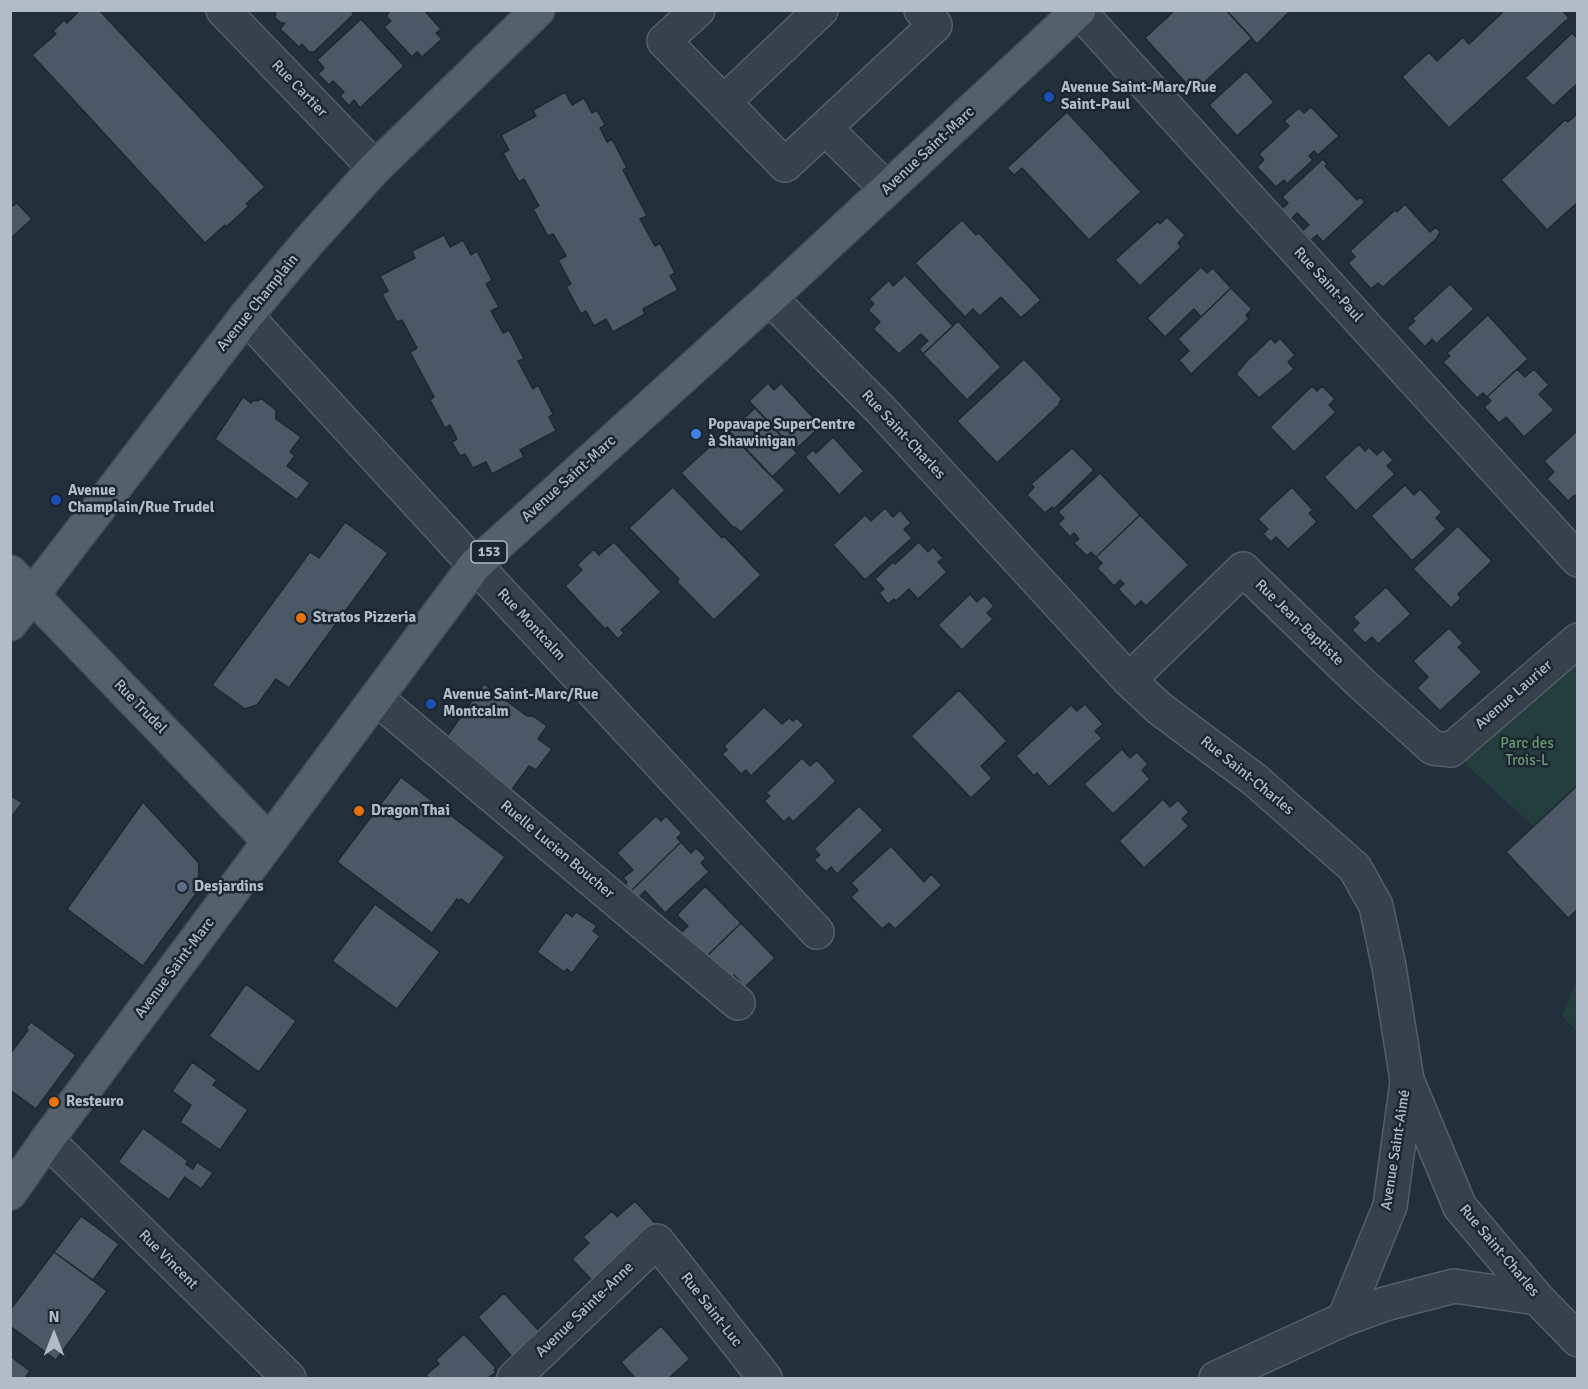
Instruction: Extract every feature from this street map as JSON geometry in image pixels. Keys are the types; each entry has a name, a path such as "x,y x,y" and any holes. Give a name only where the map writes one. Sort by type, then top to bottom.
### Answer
{"main road":[{"name":"Avenue Champlain","path":"10,624 21,583 309,241 375,168 538,10"},
{"name":"Avenue Saint-Marc","path":"10,1193 474,565 770,297 1078,11"},
{"name":"Rue Trudel","path":"21,583 269,841"}],"street":[{"name":"Rue Cartier","path":"223,10 375,168"},
{"path":"698,10 664,41 785,165 935,25 921,10"},
{"path":"724,102 821,10"},
{"name":"Rue Saint-Paul","path":"1078,11 1578,560"},
{"path":"825,128 887,189"},
{"name":"Rue Saint-Charles","path":"770,297 881,410 1129,680 1159,708 1255,780 1355,868 1376,906 1389,967 1407,1080 1460,1207 1537,1298 1578,1340"},
{"name":"Rue Montcalm","path":"246,316 474,565 818,932"},
{"name":"Rue Jean-Baptiste","path":"1129,680 1242,569 1362,684 1433,748 1451,750"},
{"name":"Avenue Laurier","path":"1451,750 1578,640"},
{"name":"Ruelle Lucien Boucher","path":"376,698 738,1003"},
{"name":"Avenue Saint-Aimé","path":"1344,1319 1390,1206 1407,1080"},
{"name":"Rue Vincent","path":"47,1140 290,1378"},
{"name":"Avenue Sainte-Anne","path":"514,1378 657,1241"},
{"name":"Rue Saint-Luc","path":"657,1241 765,1378"},
{"path":"1216,1378 1344,1319 1385,1304 1454,1286 1537,1298"}],"green space":[{"name":"Parc des Trois-L","path":"1577,641 1577,866 1453,753"},
{"path":"1577,981 1578,1032 1562,1016"}],"building":[{"path":"80,10 99,10 265,187 246,204 249,206 205,243 32,55 56,34 53,31 64,20 67,23"},
{"path":"276,10 351,10 354,14 314,52 309,52 302,44 299,47 280,29 285,23 275,18"},
{"path":"391,10 424,10 441,29 436,33 442,39 422,57 417,52 412,57 384,27 391,21 386,16"},
{"path":"1175,10 1226,10 1252,38 1194,92 1145,38"},
{"path":"1226,10 1291,10 1257,44"},
{"path":"1505,10 1562,10 1569,18 1449,128 1402,77 1429,52 1437,61 1463,37 1469,44"},
{"path":"361,19 404,66 360,108 354,100 349,106 340,96 344,92 333,81 329,85 318,74 324,68 317,60"},
{"path":"1572,33 1578,39 1578,83 1553,106 1525,78"},
{"path":"1246,71 1274,102 1237,136 1209,105"},
{"path":"565,92 572,105 584,98 592,113 597,110 605,125 600,128 607,142 612,139 627,168 623,170 647,216 640,219 655,246 660,243 675,273 670,276 678,290 643,309 645,314 613,332 606,319 594,326 586,311 581,314 566,286 571,284 558,260 566,256 553,234 548,236 533,209 539,206 524,179 519,182 503,153 509,150 501,135 536,116 533,110"},
{"path":"1311,107 1339,136 1318,155 1314,151 1309,156 1313,160 1287,184 1284,180 1276,187 1257,167 1264,160 1259,154 1289,126 1284,121 1299,108 1304,113"},
{"path":"1067,112 1141,192 1089,240 1022,168 1014,175 1007,168"},
{"path":"1578,113 1578,202 1547,230 1501,180 1565,120 1568,122"},
{"path":"1323,159 1327,164 1325,166 1357,200 1360,197 1365,202 1323,242 1317,235 1311,240 1302,231 1309,225 1297,213 1291,219 1282,209 1288,203 1282,197"},
{"path":"10,203 13,206 17,203 32,219 10,239"},
{"path":"1405,204 1430,232 1436,227 1440,232 1436,239 1383,287 1378,283 1371,289 1348,263 1355,257 1350,251 1395,210 1397,212"},
{"path":"1167,217 1185,235 1178,243 1181,247 1140,286 1115,260 1158,221 1160,224"},
{"path":"962,220 976,235 979,233 1041,300 1021,318 1001,297 980,316 973,309 965,317 915,263"},
{"path":"444,235 450,247 463,240 471,255 477,251 492,280 486,284 499,307 491,311 503,333 509,330 524,359 518,361 533,389 538,385 553,414 549,417 556,431 520,450 524,457 492,474 486,462 473,468 465,454 460,456 452,442 457,439 450,425 445,428 430,400 434,397 410,352 417,348 402,320 397,322 382,294 388,291 380,276 415,258 412,251"},
{"path":"1201,267 1207,273 1213,268 1231,288 1201,317 1194,309 1165,337 1147,318"},
{"path":"905,275 953,326 923,354 919,349 928,341 921,334 899,354 873,329 880,322 868,310 874,304 869,299 889,280 893,286"},
{"path":"1450,284 1474,309 1436,344 1432,339 1425,347 1407,328 1415,321 1412,319"},
{"path":"1231,288 1252,309 1246,315 1249,319 1191,374 1179,360 1189,351 1178,339"},
{"path":"1488,315 1528,359 1487,397 1483,393 1477,398 1443,362 1450,356 1447,353"},
{"path":"958,321 1001,367 967,400 923,354"},
{"path":"1271,338 1275,343 1280,338 1295,355 1288,362 1294,369 1259,398 1236,374"},
{"path":"1024,359 1062,399 1060,404 997,463 957,421"},
{"path":"1517,369 1525,377 1534,369 1549,385 1539,394 1554,410 1524,437 1506,417 1499,423 1484,407 1491,401 1487,397"},
{"path":"768,383 774,390 781,383 821,426 795,450 749,401"},
{"path":"1312,386 1317,391 1322,386 1335,399 1329,405 1336,412 1294,452 1270,427"},
{"path":"243,397 251,403 262,399 276,410 276,419 301,437 290,452 295,456 287,466 310,483 297,500 215,439"},
{"path":"755,408 797,453 772,477 729,432"},
{"path":"728,430 785,490 741,532 734,528 681,473"},
{"path":"1578,430 1578,498 1575,495 1568,501 1547,479 1554,472 1544,461"},
{"path":"833,437 864,471 839,495 805,457 813,450 816,453"},
{"path":"1359,444 1365,451 1369,447 1377,455 1383,449 1393,460 1387,466 1395,474 1356,511 1324,477"},
{"path":"1072,448 1094,470 1054,509 1052,507 1045,513 1027,495 1034,487 1031,484"},
{"path":"1100,473 1140,515 1096,557 1091,552 1087,556 1074,543 1079,539 1074,533 1070,537 1058,524 1064,518 1058,512"},
{"path":"1405,485 1414,495 1420,489 1442,512 1436,518 1446,529 1412,561 1371,516"},
{"path":"673,487 761,575 714,620 677,582 679,579 629,528"},
{"path":"1292,487 1313,510 1309,513 1317,522 1288,549 1276,537 1271,542 1263,534 1268,529 1258,519"},
{"path":"885,508 893,517 900,510 911,523 904,529 912,538 865,580 833,545 865,515 871,521"},
{"path":"1140,515 1189,565 1146,606 1141,601 1135,607 1118,589 1124,584 1120,580 1114,586 1097,568 1102,563 1096,557"},
{"name":"Stratos Pizzeria","path":"345,522 388,553 289,688 276,679 257,705 245,709 212,685 310,552 319,558"},
{"path":"1458,526 1492,561 1458,594 1461,598 1451,608 1413,569"},
{"path":"614,542 661,592 621,630 624,633 618,639 607,627 605,629 565,586 582,570 577,565 594,549 599,555"},
{"path":"919,542 928,552 933,547 943,558 938,562 947,572 918,599 909,589 896,601 894,599 888,604 879,593 884,589 875,579"},
{"path":"1386,587 1411,614 1378,644 1372,637 1365,643 1352,630 1359,623 1353,617"},
{"path":"970,594 977,602 984,595 994,606 987,613 993,619 962,650 938,625"},
{"path":"1449,628 1463,643 1458,647 1482,672 1440,711 1417,688 1428,677 1413,661"},
{"path":"484,684 527,716 533,716 547,726 538,739 552,749 536,770 529,766 508,795 440,746"},
{"path":"959,690 1007,741 981,766 992,778 971,798 911,736"},
{"path":"1085,704 1103,724 1095,731 1102,738 1049,787 1037,773 1034,776 1016,756 1071,705 1077,711"},
{"path":"764,707 782,724 789,718 793,721 797,718 804,725 751,776 746,770 741,774 722,754 727,750 724,746"},
{"path":"1122,749 1130,758 1137,752 1148,764 1142,770 1150,779 1113,814 1084,784"},
{"path":"802,758 810,766 817,760 836,781 793,822 789,817 784,822 764,801 770,796 766,793"},
{"path":"401,777 505,857 469,905 457,899 432,933 337,862"},
{"path":"1578,785 1578,909 1568,918 1506,852"},
{"path":"10,795 22,803 10,819"},
{"path":"1163,799 1170,807 1178,800 1189,812 1182,819 1189,826 1144,868 1119,841"},
{"path":"143,802 199,863 198,891 143,966 67,909"},
{"path":"859,806 883,830 837,874 831,867 826,872 814,860 820,855 814,849"},
{"path":"656,816 661,821 666,816 682,833 677,838 681,842 631,891 623,878 633,870 617,853"},
{"path":"681,842 691,853 696,848 706,858 701,863 709,872 665,913 645,891 638,898 631,891"},
{"path":"891,846 924,882 931,874 942,885 895,929 889,923 882,929 851,897 858,890 851,883"},
{"path":"705,886 741,923 704,959 680,934 688,926 677,915"},
{"path":"375,904 440,952 397,1009 332,961"},
{"path":"566,912 572,917 576,912 597,926 593,931 600,936 572,973 567,969 564,972 537,952"},
{"path":"741,923 775,958 745,987 734,975 726,982 704,959"},
{"path":"246,984 296,1021 259,1072 209,1036"},
{"path":"31,1022 76,1055 36,1109 10,1090 10,1054 28,1030 26,1028"},
{"path":"192,1062 217,1080 213,1085 248,1110 220,1150 180,1122 191,1105 172,1091"},
{"path":"143,1128 188,1161 186,1164 193,1169 197,1162 213,1173 201,1189 185,1177 169,1200 118,1162"},
{"path":"635,1201 663,1232 601,1290 572,1259 589,1243 583,1237 612,1211 617,1217"},
{"path":"81,1216 119,1244 93,1280 54,1252"},
{"path":"54,1252 107,1291 56,1360 10,1326 10,1310"},
{"path":"504,1293 542,1334 514,1359 478,1317"},
{"path":"661,1326 690,1359 669,1378 635,1378 621,1362"},
{"path":"464,1334 496,1368 494,1370 496,1372 488,1378 429,1378 426,1375 439,1364 436,1360"},
{"path":"10,1356 30,1371 25,1378 10,1378"}],"place":[{"name":"Avenue Saint-Marc/Rue Saint-Paul","path":"1049,97"},
{"name":"Popavape SuperCentre à Shawinigan","path":"696,434"},
{"name":"Avenue Champlain/Rue Trudel","path":"56,500"},
{"name":"Stratos Pizzeria","path":"301,618"},
{"name":"Avenue Saint-Marc/Rue Montcalm","path":"431,704"},
{"name":"Dragon Thai","path":"359,811"},
{"name":"Desjardins","path":"182,887"},
{"name":"Resteuro","path":"54,1102"}]}
